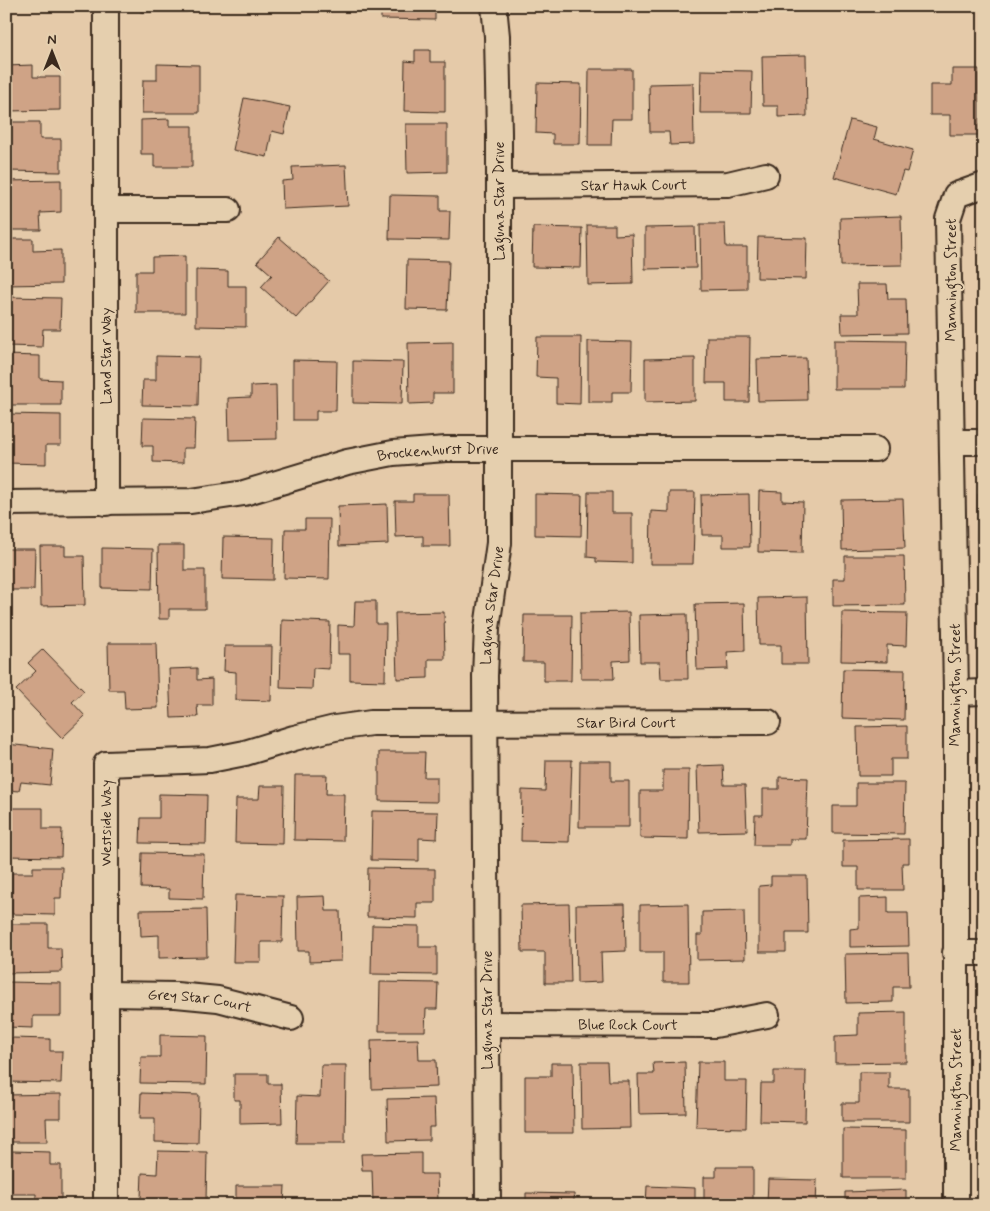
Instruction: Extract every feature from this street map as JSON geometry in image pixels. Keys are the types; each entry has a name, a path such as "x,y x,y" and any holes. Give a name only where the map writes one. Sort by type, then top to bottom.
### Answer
{"street":[{"name":"Land Star Way","path":"106,6 106,503"},
{"name":"Laguna Star Drive","path":"488,1205 485,722 487,628 499,543 500,449 500,186 497,36 494,6"},
{"name":"Star Hawk Court","path":"500,186 728,184 766,175"},
{"name":"Mannington Street","path":"956,1205 956,692 948,219 956,195 984,185"},
{"path":"107,210 228,210"},
{"path":"953,442 984,442"},
{"name":"Brockenhurst Drive","path":"6,503 191,501 244,493 347,462 393,453 446,449 875,449"},
{"path":"956,692 984,692"},
{"name":"Star Bird Court","path":"485,722 768,722"},
{"name":"Westside Way","path":"106,1205 106,764 210,760 245,753 334,728 371,723 485,722"},
{"path":"955,953 984,953"},
{"name":"Grey Star Court","path":"106,994 176,995 218,999 291,1018"},
{"name":"Blue Rock Court","path":"487,1024 715,1025 767,1015"}],"building":[{"path":"141,6 187,6 187,12 141,12"},
{"path":"381,6 435,6 435,20 381,19"},
{"path":"883,6 932,6 932,7 883,8"},
{"path":"415,50 430,50 430,62 445,62 445,112 404,111 405,61 415,62"},
{"path":"806,55 807,116 778,117 778,106 763,106 762,56"},
{"path":"157,64 199,65 199,113 142,113 143,80 157,80"},
{"path":"33,65 33,77 60,77 60,110 7,111 6,66"},
{"path":"589,69 632,69 632,119 612,119 611,145 588,145"},
{"path":"952,69 979,69 979,135 950,135 950,115 930,115 930,85 952,85"},
{"path":"701,70 752,71 751,113 700,113"},
{"path":"537,83 581,84 580,144 553,144 553,134 536,133"},
{"path":"693,83 694,144 670,145 669,132 650,132 649,84"},
{"path":"244,98 290,107 284,134 272,131 267,157 233,150"},
{"path":"169,119 169,126 192,126 192,167 154,167 154,154 141,154 141,120"},
{"path":"850,120 877,127 874,139 913,150 907,172 903,171 896,194 834,177"},
{"path":"7,122 40,122 40,139 61,139 61,172 6,171"},
{"path":"406,124 447,124 447,172 407,173"},
{"path":"346,165 348,206 283,209 282,181 293,180 292,167"},
{"path":"61,180 61,212 40,213 41,230 6,230 6,181"},
{"path":"390,195 440,196 440,211 450,211 449,240 389,239"},
{"path":"901,216 902,265 841,266 840,218"},
{"path":"700,224 725,224 726,247 747,247 747,289 701,290"},
{"path":"587,225 615,225 615,235 632,234 633,284 588,285"},
{"path":"533,227 582,228 581,268 532,267"},
{"path":"695,227 696,268 645,269 645,228"},
{"path":"981,231 984,231 984,290 981,290"},
{"path":"279,237 329,281 296,318 261,287 272,275 257,262"},
{"path":"758,237 807,238 806,279 757,278"},
{"path":"7,239 33,239 33,251 61,250 61,284 6,285"},
{"path":"185,256 185,313 136,313 136,271 152,271 152,257"},
{"path":"407,260 449,261 447,310 406,309"},
{"path":"196,270 228,271 228,286 246,286 246,327 196,326"},
{"path":"857,284 887,284 888,299 906,299 907,333 842,334 841,314 858,314"},
{"path":"6,297 61,298 60,329 43,329 42,347 6,346"},
{"path":"983,334 984,395 982,395"},
{"path":"537,337 581,337 580,404 556,403 556,378 536,377"},
{"path":"707,337 750,337 749,402 726,402 726,383 706,383"},
{"path":"834,340 905,341 904,389 834,389"},
{"path":"588,341 632,342 631,392 612,392 612,402 588,402"},
{"path":"453,342 453,393 433,393 433,403 409,404 408,343"},
{"path":"6,355 40,356 40,379 61,380 61,405 6,405"},
{"path":"156,356 199,357 198,406 142,405 143,380 156,380"},
{"path":"695,358 695,401 645,402 645,359"},
{"path":"806,358 807,400 758,401 757,359"},
{"path":"293,360 337,361 336,411 316,411 316,420 293,420"},
{"path":"353,361 403,362 402,404 353,403"},
{"path":"276,385 277,439 229,440 228,398 251,397 251,386"},
{"path":"6,414 61,415 61,445 46,445 46,464 6,463"},
{"path":"143,418 195,419 194,448 183,448 183,463 153,462 153,446 142,446"},
{"path":"759,491 782,492 782,501 803,502 802,553 758,552"},
{"path":"588,492 612,492 612,513 632,513 632,563 596,562 596,558 587,557"},
{"path":"669,492 695,492 693,564 650,564 651,511 669,512"},
{"path":"413,494 449,494 450,546 423,546 423,536 396,537 395,501 413,501"},
{"path":"535,494 582,495 581,536 535,535"},
{"path":"749,494 750,547 723,547 723,535 702,535 701,495"},
{"path":"978,494 984,494 984,540 977,540"},
{"path":"903,499 905,548 842,550 841,500"},
{"path":"387,504 388,544 339,546 338,506"},
{"path":"305,519 330,519 329,579 284,578 285,529 305,529"},
{"path":"223,537 274,538 273,580 222,579"},
{"path":"158,545 184,545 184,570 205,570 205,609 169,609 169,619 159,619"},
{"path":"40,546 65,546 65,556 84,556 85,605 41,606"},
{"path":"102,548 153,549 152,589 102,588"},
{"path":"6,549 35,549 34,590 6,590"},
{"path":"845,556 904,556 905,605 833,606 833,579 845,579"},
{"path":"981,584 984,584 984,654 983,654"},
{"path":"807,597 808,664 781,664 781,645 759,645 758,598"},
{"path":"355,601 376,601 376,624 386,624 385,681 350,680 350,654 338,654 338,625 354,626"},
{"path":"744,603 745,651 727,652 728,669 697,670 695,604"},
{"path":"444,612 445,659 428,659 428,678 397,679 395,613"},
{"path":"629,612 630,660 613,661 614,679 581,679 580,613"},
{"path":"842,612 907,613 906,646 887,645 887,662 841,661"},
{"path":"687,614 688,679 661,679 660,662 640,662 639,615"},
{"path":"524,615 572,615 571,681 544,681 544,662 523,662"},
{"path":"282,620 330,622 329,669 313,668 312,689 280,688"},
{"path":"108,643 156,643 158,708 125,709 124,690 109,690"},
{"path":"225,646 272,646 271,701 236,700 236,672 224,671"},
{"path":"43,649 84,691 72,702 85,716 62,738 16,690 36,671 28,663"},
{"path":"197,668 197,680 212,679 212,705 197,705 198,717 171,718 169,669"},
{"path":"843,669 905,670 904,720 842,718"},
{"path":"907,726 907,759 891,759 891,776 858,776 857,727"},
{"path":"6,744 53,749 50,785 21,782 19,791 6,790"},
{"path":"982,751 984,751 984,785 982,785"},
{"path":"379,752 425,752 424,777 437,777 437,802 379,801"},
{"path":"546,760 572,760 569,842 521,841 522,790 545,791"},
{"path":"580,761 611,761 611,781 629,781 629,827 579,827"},
{"path":"723,765 724,785 745,785 747,831 699,832 697,766"},
{"path":"663,770 689,770 688,839 640,838 640,791 663,791"},
{"path":"295,775 327,775 326,794 344,794 343,841 294,840"},
{"path":"779,777 808,778 806,839 790,839 790,845 754,845 755,815 763,815 763,789 779,789"},
{"path":"856,783 905,783 904,834 833,833 833,806 856,806"},
{"path":"260,786 284,786 283,844 235,843 236,799 259,799"},
{"path":"159,794 207,795 206,844 140,843 141,818 159,818"},
{"path":"6,808 43,808 43,829 62,829 61,857 6,856"},
{"path":"372,811 438,812 437,839 419,838 419,861 371,860"},
{"path":"909,839 909,863 902,863 903,890 858,890 858,867 843,867 843,840"},
{"path":"142,853 204,854 203,899 169,898 169,889 141,888"},
{"path":"33,867 62,867 61,898 55,898 55,915 12,914 12,873 33,873"},
{"path":"368,868 435,869 435,903 417,903 417,918 367,917"},
{"path":"771,876 807,876 808,933 786,933 786,952 759,952 759,886 771,885"},
{"path":"235,895 283,896 282,942 261,942 261,962 233,962"},
{"path":"325,896 326,911 340,911 341,961 309,962 309,951 298,951 297,897"},
{"path":"888,897 888,913 908,913 909,946 850,947 850,929 859,928 859,898"},
{"path":"569,904 571,983 545,983 545,952 522,952 521,905"},
{"path":"625,904 626,951 601,952 602,982 577,983 576,905"},
{"path":"688,904 689,982 663,982 663,952 640,952 640,905"},
{"path":"206,909 207,957 159,958 159,935 141,936 140,910"},
{"path":"744,911 745,959 697,960 697,935 702,935 702,912"},
{"path":"6,924 48,924 48,948 61,948 62,972 7,973"},
{"path":"372,925 419,926 419,947 437,947 437,975 371,974"},
{"path":"908,953 909,987 893,987 893,1002 846,1003 845,954"},
{"path":"6,982 61,983 61,1016 33,1016 33,1028 7,1027"},
{"path":"380,982 438,983 437,1009 426,1009 425,1031 379,1031"},
{"path":"906,1012 906,1062 835,1063 835,1036 858,1035 858,1013"},
{"path":"160,1035 207,1036 206,1084 140,1083 141,1057 160,1057"},
{"path":"11,1038 50,1039 50,1051 62,1051 61,1083 6,1082 6,1052 11,1052"},
{"path":"418,1039 419,1060 436,1060 437,1087 372,1089 371,1040"},
{"path":"581,1062 607,1062 608,1081 629,1081 630,1128 582,1129"},
{"path":"685,1062 686,1113 639,1114 638,1074 654,1074 653,1063"},
{"path":"698,1062 724,1062 724,1081 747,1081 746,1128 696,1127"},
{"path":"551,1063 573,1063 574,1133 525,1133 525,1076 551,1076"},
{"path":"321,1065 346,1065 345,1143 296,1143 297,1096 320,1097"},
{"path":"774,1071 806,1071 805,1122 760,1121 761,1083 774,1083"},
{"path":"859,1072 889,1072 889,1089 909,1089 909,1122 842,1122 842,1103 859,1103"},
{"path":"234,1074 268,1074 268,1084 281,1084 282,1123 240,1124 240,1100 234,1100"},
{"path":"141,1093 199,1095 198,1143 155,1142 155,1118 140,1118"},
{"path":"61,1094 61,1118 46,1118 47,1142 6,1142 6,1095"},
{"path":"434,1098 435,1127 429,1127 429,1140 388,1141 387,1099"},
{"path":"843,1129 906,1130 906,1178 843,1178"},
{"path":"12,1151 50,1152 50,1165 61,1165 61,1199 36,1198 36,1194 12,1194"},
{"path":"158,1151 207,1152 206,1201 141,1199 142,1173 157,1174"},
{"path":"421,1153 421,1174 437,1174 438,1201 373,1202 372,1170 362,1170 361,1154"},
{"path":"716,1167 753,1167 753,1205 704,1205 704,1177 716,1177"},
{"path":"768,1179 817,1180 816,1205 767,1205"},
{"path":"236,1186 285,1186 284,1205 236,1205"},
{"path":"647,1186 695,1188 695,1205 646,1205"},
{"path":"906,1190 906,1205 845,1205 845,1192"},
{"path":"526,1193 574,1194 574,1205 526,1205"},
{"path":"326,1201 326,1205 298,1205 298,1202"},
{"path":"618,1201 618,1205 589,1205 589,1202"}]}
